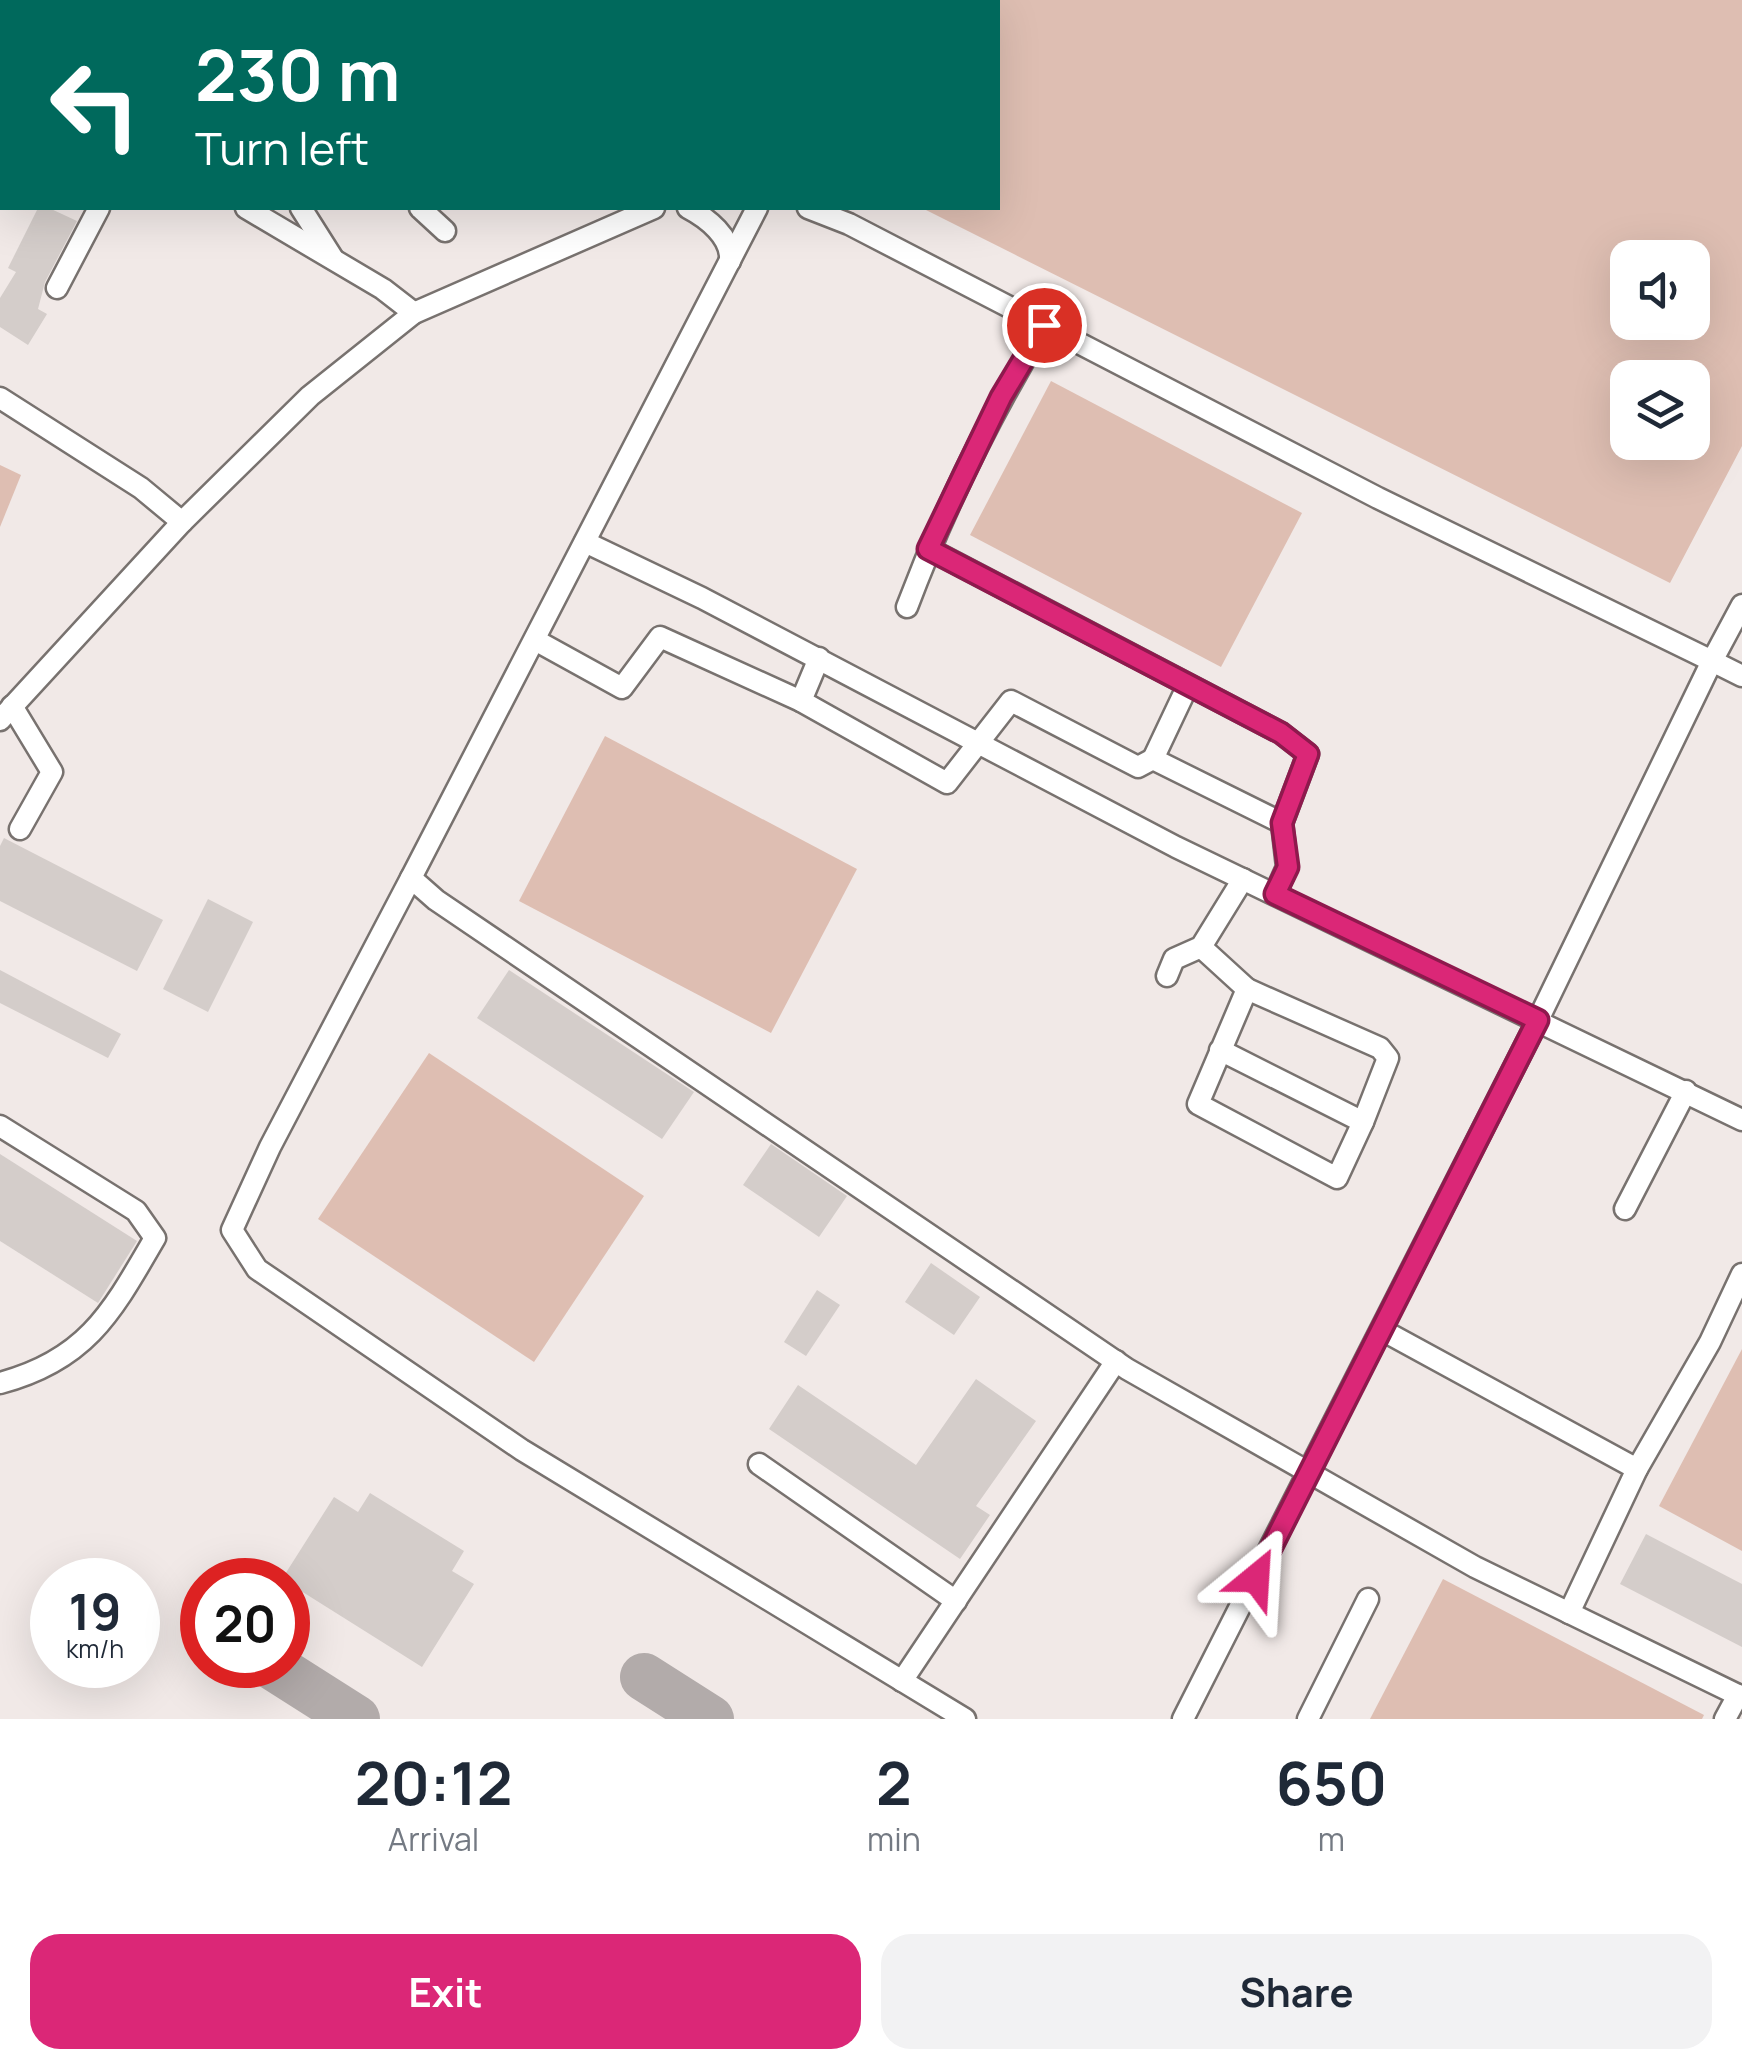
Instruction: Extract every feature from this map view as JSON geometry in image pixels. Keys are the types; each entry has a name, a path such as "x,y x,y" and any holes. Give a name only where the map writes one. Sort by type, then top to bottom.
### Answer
{"lane":[{"path":"57,288 99,210"},
{"path":"249,210 414,313"},
{"path":"303,210 333,259"},
{"path":"422,210 445,231"},
{"path":"20,829 52,772 6,713 182,522 310,396 414,313 649,210"},
{"path":"692,210 709,219 730,252 730,261"},
{"path":"756,210 270,1147 232,1230 257,1269 522,1450 965,1719"},
{"path":"813,210 849,224 1378,498 1742,676"},
{"path":"907,607 928,549 1001,397 1044,325"},
{"path":"0,398 141,488 182,522"},
{"path":"586,542 819,658 1242,879 1742,1120"},
{"path":"928,549 1281,733 1308,754 1282,823 1288,867 1275,894"},
{"path":"1183,1719 1538,1020 1742,605"},
{"path":"535,640 622,688 660,637 801,702 947,783 982,744 1011,701 1138,767 1153,759 1188,685"},
{"path":"801,702 819,658"},
{"path":"1153,759 1282,823"},
{"path":"411,878 436,900 1116,1361 1475,1567 1740,1696 1725,1719"},
{"path":"1167,976 1174,960 1201,947 1242,879"},
{"path":"1201,947 1247,990 1380,1048 1388,1058 1337,1178 1198,1104 1247,990"},
{"path":"1220,1050 1363,1122"},
{"path":"1625,1209 1686,1091"},
{"path":"0,1126 136,1212 155,1238 82,1347 37,1373 0,1383"},
{"path":"1570,1613 1637,1469 1710,1342 1742,1274"},
{"path":"1382,1330 1637,1469"},
{"path":"902,1681 1116,1361"},
{"path":"760,1464 956,1601"},
{"path":"1308,1719 1368,1599"}],"shaded area":[{"path":"1000,0 1742,0 1742,446 1670,583 926,210 1000,210"},
{"path":"1051,381 1302,513 1221,667 970,535"},
{"path":"0,465 21,475 0,527"},
{"path":"605,736 857,869 771,1033 519,901"},
{"path":"429,1053 644,1196 534,1362 318,1219"},
{"path":"1742,1349 1742,1551 1659,1506"},
{"path":"1443,1579 1704,1715 1702,1719 1370,1719"}],"building":[{"path":"37,210 53,210 77,221 45,282 38,309 47,314 28,345 0,327 0,298 16,272 8,268"},
{"path":"4,838 163,920 137,971 0,901 0,846"},
{"path":"208,899 253,922 208,1012 163,989"},
{"path":"0,970 121,1034 108,1058 0,1003"},
{"path":"509,970 694,1092 662,1139 477,1018"},
{"path":"771,1144 847,1196 819,1237 743,1185"},
{"path":"0,1154 137,1241 98,1303 0,1241"},
{"path":"931,1263 980,1297 954,1335 905,1302"},
{"path":"817,1290 840,1305 806,1356 784,1342"},
{"path":"976,1379 1036,1421 976,1506 990,1515 960,1559 769,1429 798,1385 916,1465"},
{"path":"370,1493 464,1551 452,1571 474,1584 422,1667 310,1597 310,1558 295,1558 334,1497 358,1512"},
{"path":"1646,1534 1742,1584 1742,1647 1620,1584"}],"taxiway":[{"path":"644,1677 710,1719"},
{"path":"307,1688 356,1719"}],"route":[{"path":"1044,325 1001,397 928,549 1281,733 1308,754 1282,823 1288,867 1275,894 1538,1020 1256,1578"}]}
